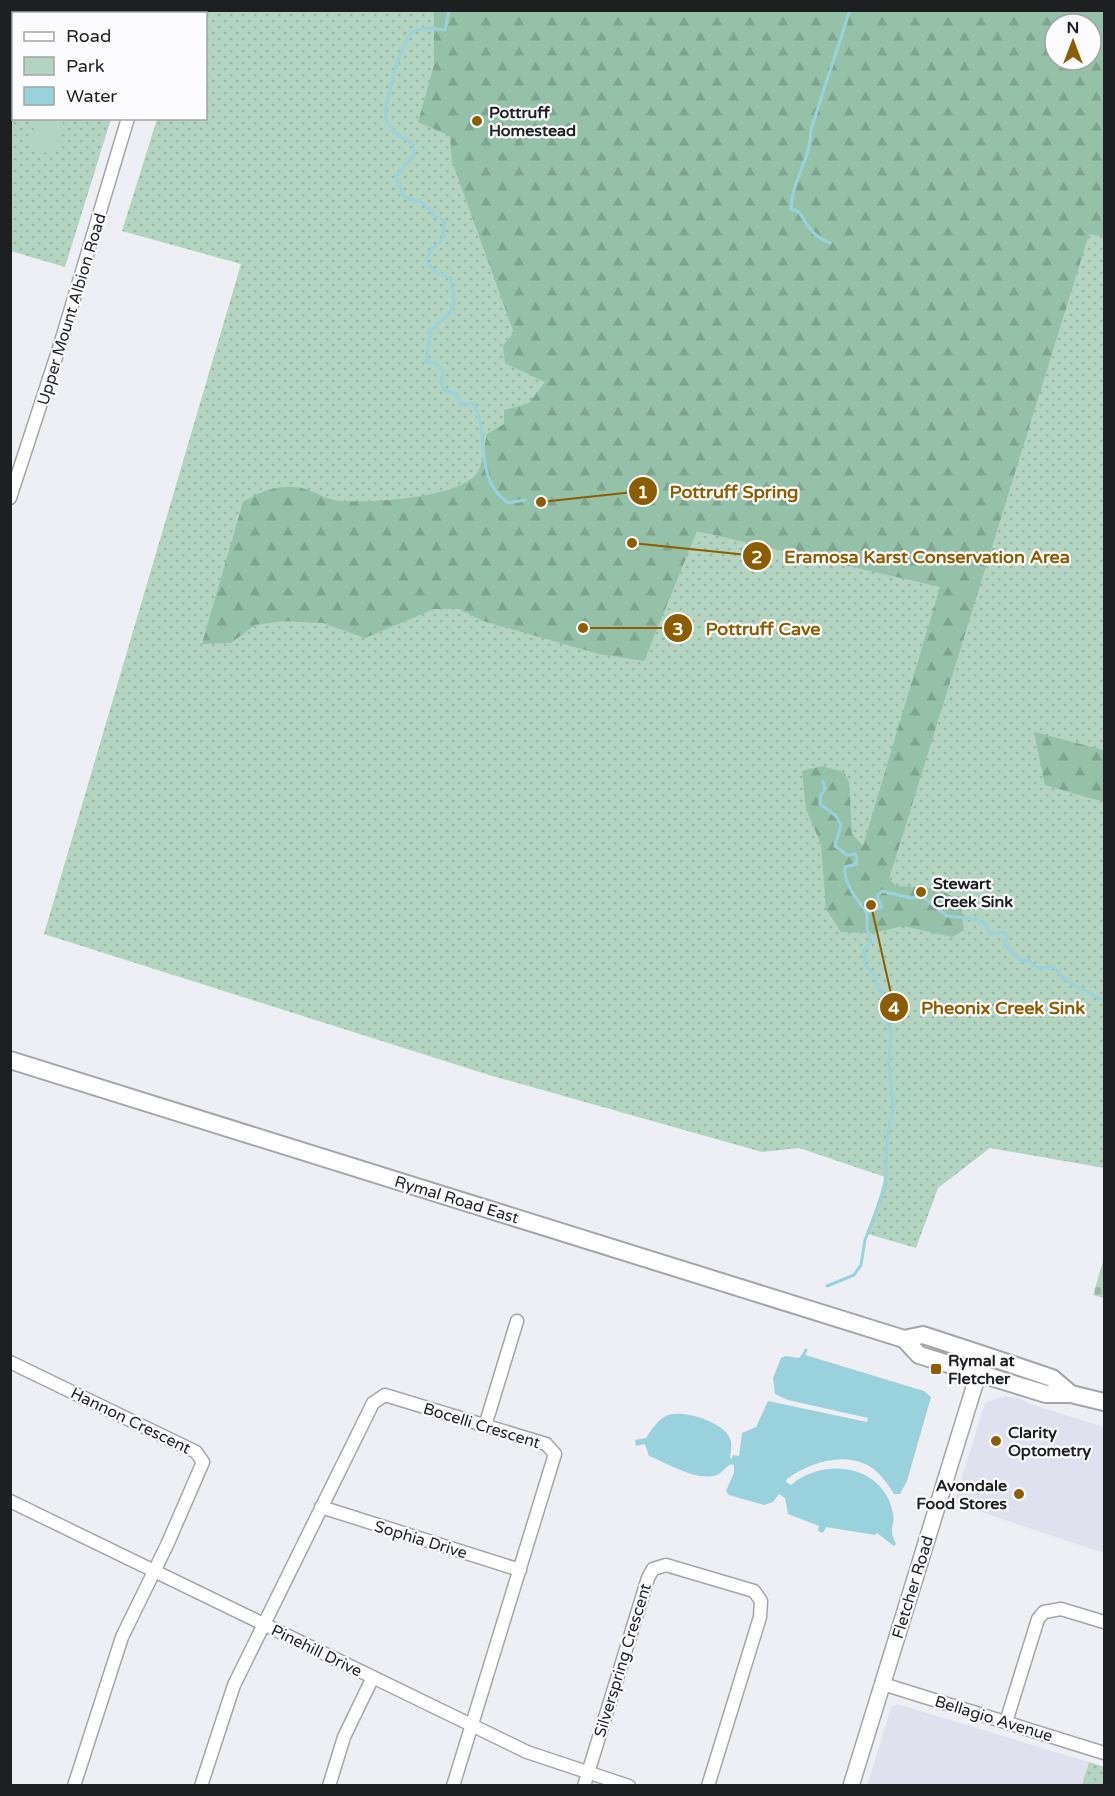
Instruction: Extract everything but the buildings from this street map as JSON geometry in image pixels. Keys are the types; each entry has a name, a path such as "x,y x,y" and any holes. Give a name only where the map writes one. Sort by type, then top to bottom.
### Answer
{"main road":[{"name":"Rymal Road East","path":"10,1060 903,1339 919,1355 979,1374 1046,1394 1071,1394 1104,1402"},
{"name":"Rymal Road East","path":"903,1339 923,1335 1052,1378 1071,1394"}],"street":[{"name":"Upper Mount Albion Road","path":"10,498 60,345 128,120"},
{"path":"485,1425 517,1321"},
{"name":"Fletcher Road","path":"851,1785 984,1355"},
{"name":"Hannon Crescent","path":"10,1362 196,1452 202,1457 202,1470 154,1571"},
{"name":"Bocelli Crescent","path":"201,1785 230,1696 264,1625 378,1397 389,1396 546,1444 555,1454 453,1785"},
{"name":"Pinehill Drive","path":"10,1501 586,1780 629,1785"},
{"name":"Sophia Drive","path":"321,1508 520,1570"},
{"name":"Silverspring Crescent","path":"586,1780 648,1578 653,1569 666,1565 754,1591 761,1600 760,1617 708,1785"},
{"path":"74,1785 112,1663 154,1571"},
{"path":"1006,1722 1038,1619 1044,1612 1061,1609 1104,1622"},
{"path":"328,1785 344,1737 373,1677"},
{"name":"Bellagio Avenue","path":"883,1684 1104,1753"}],"shaded area":[{"path":"1004,1396 1019,1398 1030,1404 1104,1427 1104,1553 954,1503 985,1403"},
{"path":"897,1704 1089,1762 1082,1785 867,1786 891,1707"}],"green space":[{"path":"10,11 16,12 12,12 12,120 111,120 65,267 11,251"},
{"path":"190,11 1104,11 1104,1168 990,1148 938,1188 916,1248 868,1234 885,1177 799,1148 762,1152 489,1075 44,934 241,264 122,231 157,120 207,120 207,12"},
{"path":"434,11 1104,11 1104,237 1089,234 889,879 896,886 937,888 960,901 964,930 952,937 903,926 873,933 841,932 826,909 821,844 806,809 802,771 822,766 844,772 849,782 852,834 863,846 940,587 697,531 644,661 599,654 483,621 459,609 434,609 365,638 323,623 283,621 255,625 231,643 202,644 243,502 274,488 283,487 308,490 338,501 356,501 417,497 456,487 471,479 479,470 487,434 504,424 504,410 529,403 545,382 505,363 503,346 514,333 452,161 450,136 418,122 434,65"},
{"path":"36,120 64,120 54,155 29,148"},
{"path":"1034,732 1104,750 1104,802 1045,785"},
{"path":"1104,1258 1104,1298 1093,1295"},
{"path":"1089,1762 1104,1767 1104,1785 1082,1785"}],"water":[{"path":"802,1354 924,1391 931,1397 907,1481 900,1494 894,1494 882,1477 870,1467 847,1459 821,1462 797,1472 786,1482 791,1485 804,1476 835,1469 851,1470 865,1475 877,1484 887,1497 894,1518 892,1533 896,1544 894,1546 877,1533 875,1535 826,1527 823,1533 818,1531 819,1526 788,1514 785,1498 779,1494 773,1502 764,1505 729,1495 726,1491 734,1473 732,1464 717,1475 700,1476 682,1471 649,1456 645,1444 636,1446 635,1440 646,1438 661,1419 668,1415 683,1414 692,1415 717,1425 731,1440 730,1458 733,1455 739,1456 742,1433 756,1427 768,1401 867,1422 868,1418 788,1400 775,1394 773,1378 781,1358 786,1356 799,1358"}],"waterway":[{"path":"449,10 445,30 420,29 413,32 409,38 394,74 387,101 386,119 393,131 413,144 414,154 396,177 404,197 423,203 435,216 444,221 443,239 431,250 426,261 435,271 450,278 454,303 445,318 431,329 426,362 435,363 443,371 441,382 444,390 457,394 460,404 473,404 481,424 486,470 496,492 508,503 525,500"},
{"path":"830,243 815,234 799,212 791,209 792,198 808,150 811,129 850,10"},
{"path":"823,781 825,789 821,795 820,804 836,816 841,825 835,846 847,855 855,854 857,858 856,864 845,867 845,873 852,892 867,913 867,929 871,943 864,950 865,964 874,975 881,992 891,1033 889,1063 893,1108 887,1139 885,1188 865,1240 861,1265 854,1275 827,1286"},
{"path":"867,913 882,907 877,896 882,891 911,898 923,897 947,916 973,919 986,924 990,934 1003,932 1008,937 1004,943 1021,961 1028,960 1038,968 1054,967 1064,979 1104,1001"},
{"path":"804,1354 806,1350"}],"place":[{"name":"Pottruff Homestead","path":"477,121"},
{"name":"Pottruff Spring","path":"541,502"},
{"name":"Eramosa Karst Conservation Area","path":"632,543"},
{"name":"Pottruff Cave","path":"583,628"},
{"name":"Stewart Creek Sink","path":"921,892"},
{"name":"Pheonix Creek Sink","path":"871,905"},
{"name":"Rymal at Fletcher","path":"936,1369"},
{"name":"Clarity Optometry","path":"996,1441"},
{"name":"Avondale Food Stores","path":"1019,1494"}]}
